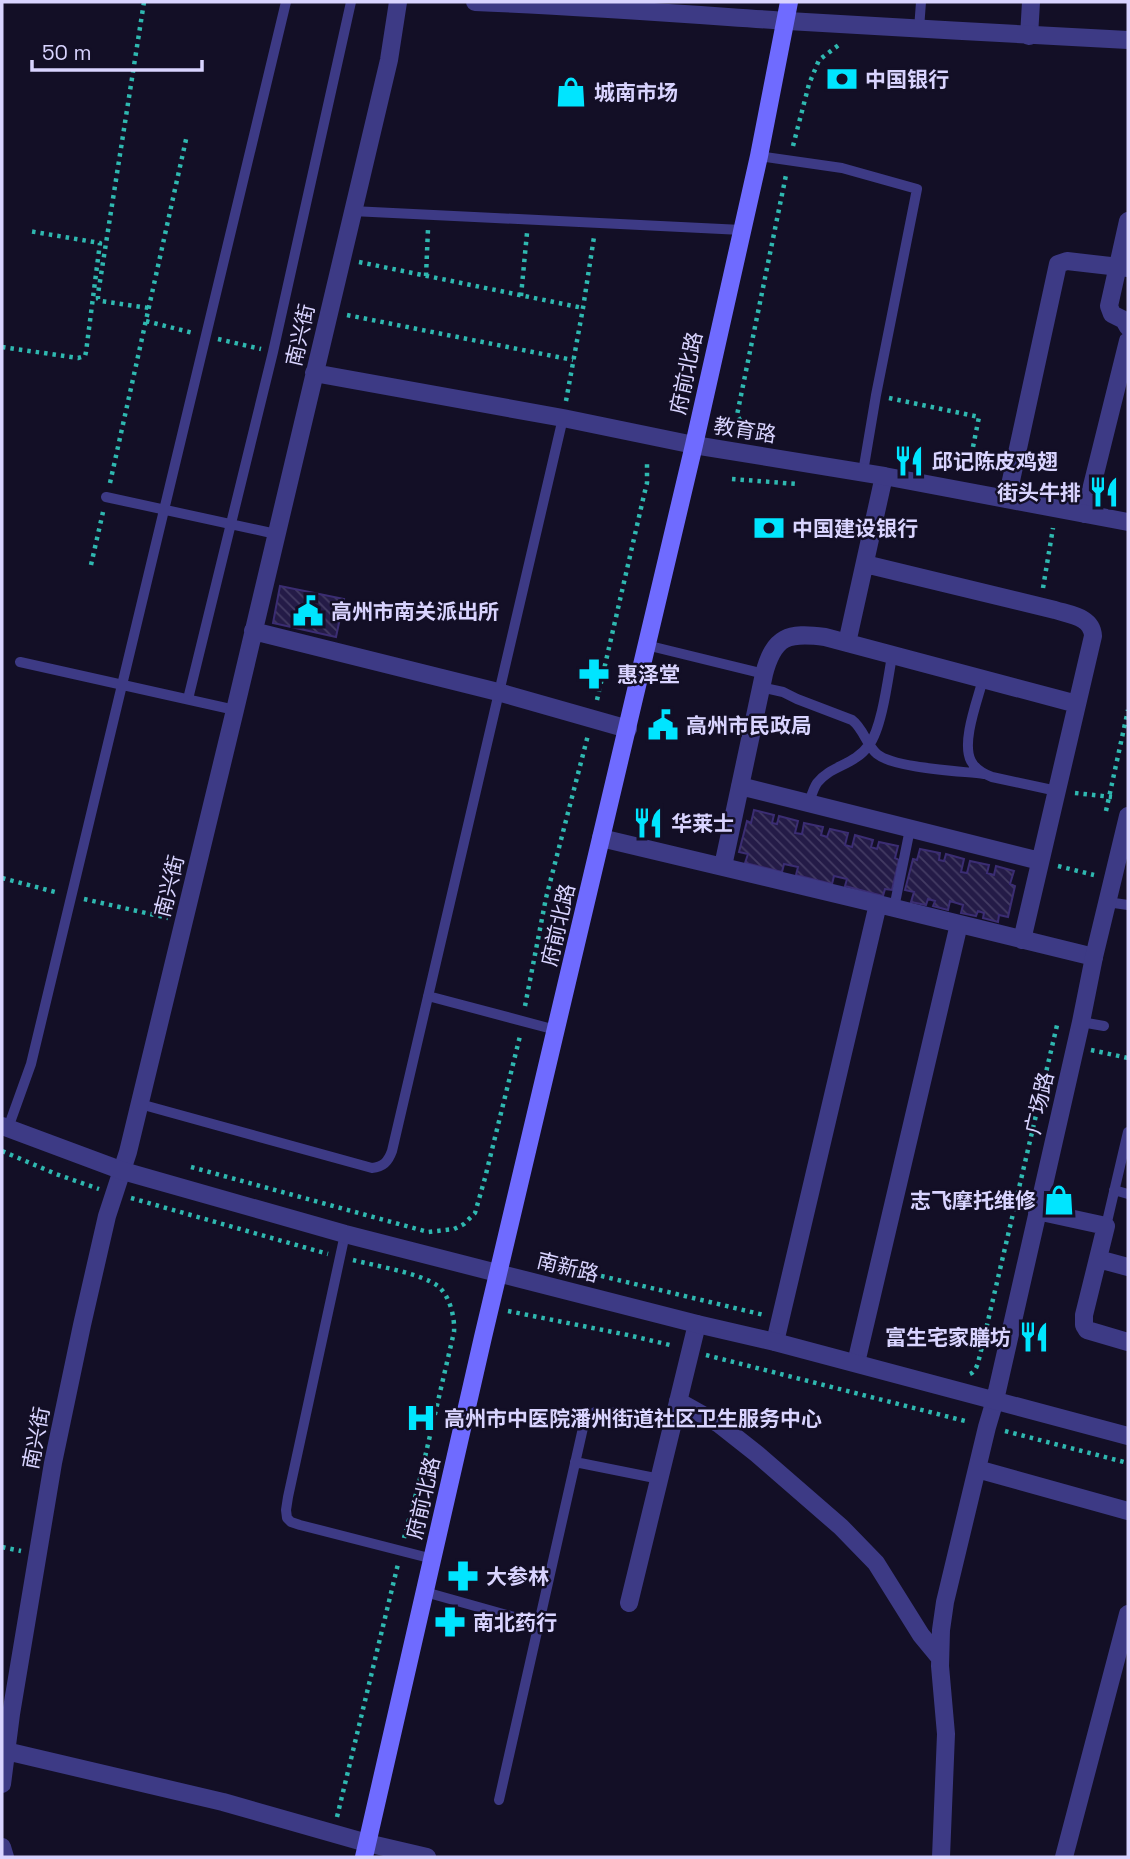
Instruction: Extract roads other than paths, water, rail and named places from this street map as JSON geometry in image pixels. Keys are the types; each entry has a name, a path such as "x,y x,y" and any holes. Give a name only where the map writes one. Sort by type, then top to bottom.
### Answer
{"main road":[{"name":"府前北路","path":"365,1850 694,445 759,156 789,2"}],"street":[{"name":"南兴街","path":"2,1784 6,1732 56,1450 82,1325 107,1216 123,1171 140,1104 254,631 388,61 397,2"},
{"path":"475,2 590,4 786,21 1128,40"},
{"path":"1029,36 1031,2"},
{"path":"1128,221 1123,268 1109,310 1124,320 1128,327"},
{"path":"1007,499 1058,264 1067,261 1123,268"},
{"path":"1086,514 1128,341"},
{"name":"教育路","path":"314,373 563,418 694,445 863,472 1128,522"},
{"path":"847,643 884,476"},
{"path":"864,564 1040,607 1082,619 1093,629 1022,940"},
{"path":"254,631 498,692 628,729"},
{"path":"723,866 770,652 790,636 825,637 1077,704"},
{"path":"740,786 1040,861"},
{"name":"广场路","path":"941,1857 946,1734 940,1658 945,1602 995,1400 1128,816"},
{"path":"601,838 1094,957"},
{"path":"775,1342 886,906"},
{"path":"856,1363 959,924"},
{"name":"南新路","path":"5,1127 123,1171 345,1234 775,1342 1128,1436"},
{"path":"1037,1210 1106,1226 1084,1315 1084,1325 1087,1330 1128,1342"},
{"path":"1098,1259 1128,1266"},
{"path":"629,1603 697,1324"},
{"path":"678,1401 719,1424 748,1446 841,1527 876,1563 921,1635 940,1658"},
{"path":"977,1469 1128,1511"},
{"path":"1064,1857 1128,1614"},
{"path":"6,1751 223,1802 365,1850 427,1857"},
{"path":"2,1847 5,1857"}],"lane":[{"path":"5,1127 31,1064 286,2"},
{"path":"188,699 273,352 351,2"},
{"path":"919,29 921,2"},
{"path":"759,156 842,168 917,189 863,472"},
{"path":"352,211 741,230"},
{"path":"140,1104 372,1168 387,1161 392,1152 563,418"},
{"path":"106,497 276,534"},
{"path":"646,645 762,680 797,699 852,720 859,726 875,753 884,758 914,766 984,774 1057,791"},
{"path":"809,803 816,784 828,772 853,761 870,744 877,731 892,656"},
{"path":"20,662 235,710"},
{"path":"983,680 968,743 970,760 984,774"},
{"path":"886,906 909,829"},
{"path":"1107,902 1128,905"},
{"path":"428,996 556,1030"},
{"path":"1081,1022 1104,1026"},
{"path":"1106,1226 1128,1132"},
{"path":"1114,1190 1128,1194"},
{"path":"345,1234 288,1497 286,1518 300,1525 433,1559"},
{"path":"499,1800 585,1419 590,1414 606,1411 625,1413"},
{"path":"575,1462 660,1479"},
{"path":"425,1591 539,1624"}],"place":[{"name":"中国银行","path":"842,79"},
{"name":"城南市场","path":"571,92"},
{"name":"邱记陈皮鸡翅","path":"909,461"},
{"name":"街头牛排","path":"1104,492"},
{"name":"中国建设银行","path":"769,528"},
{"name":"高州市南关派出所","path":"308,611"},
{"name":"惠泽堂","path":"594,674"},
{"name":"高州市民政局","path":"663,725"},
{"name":"华莱士","path":"648,823"},
{"name":"志飞摩托维修","path":"1059,1200"},
{"name":"富生宅家膳坊","path":"1034,1337"},
{"name":"高州市中医院潘州街道社区卫生服务中心","path":"421,1418"},
{"name":"大参林","path":"463,1576"},
{"name":"南北药行","path":"450,1622"}]}
